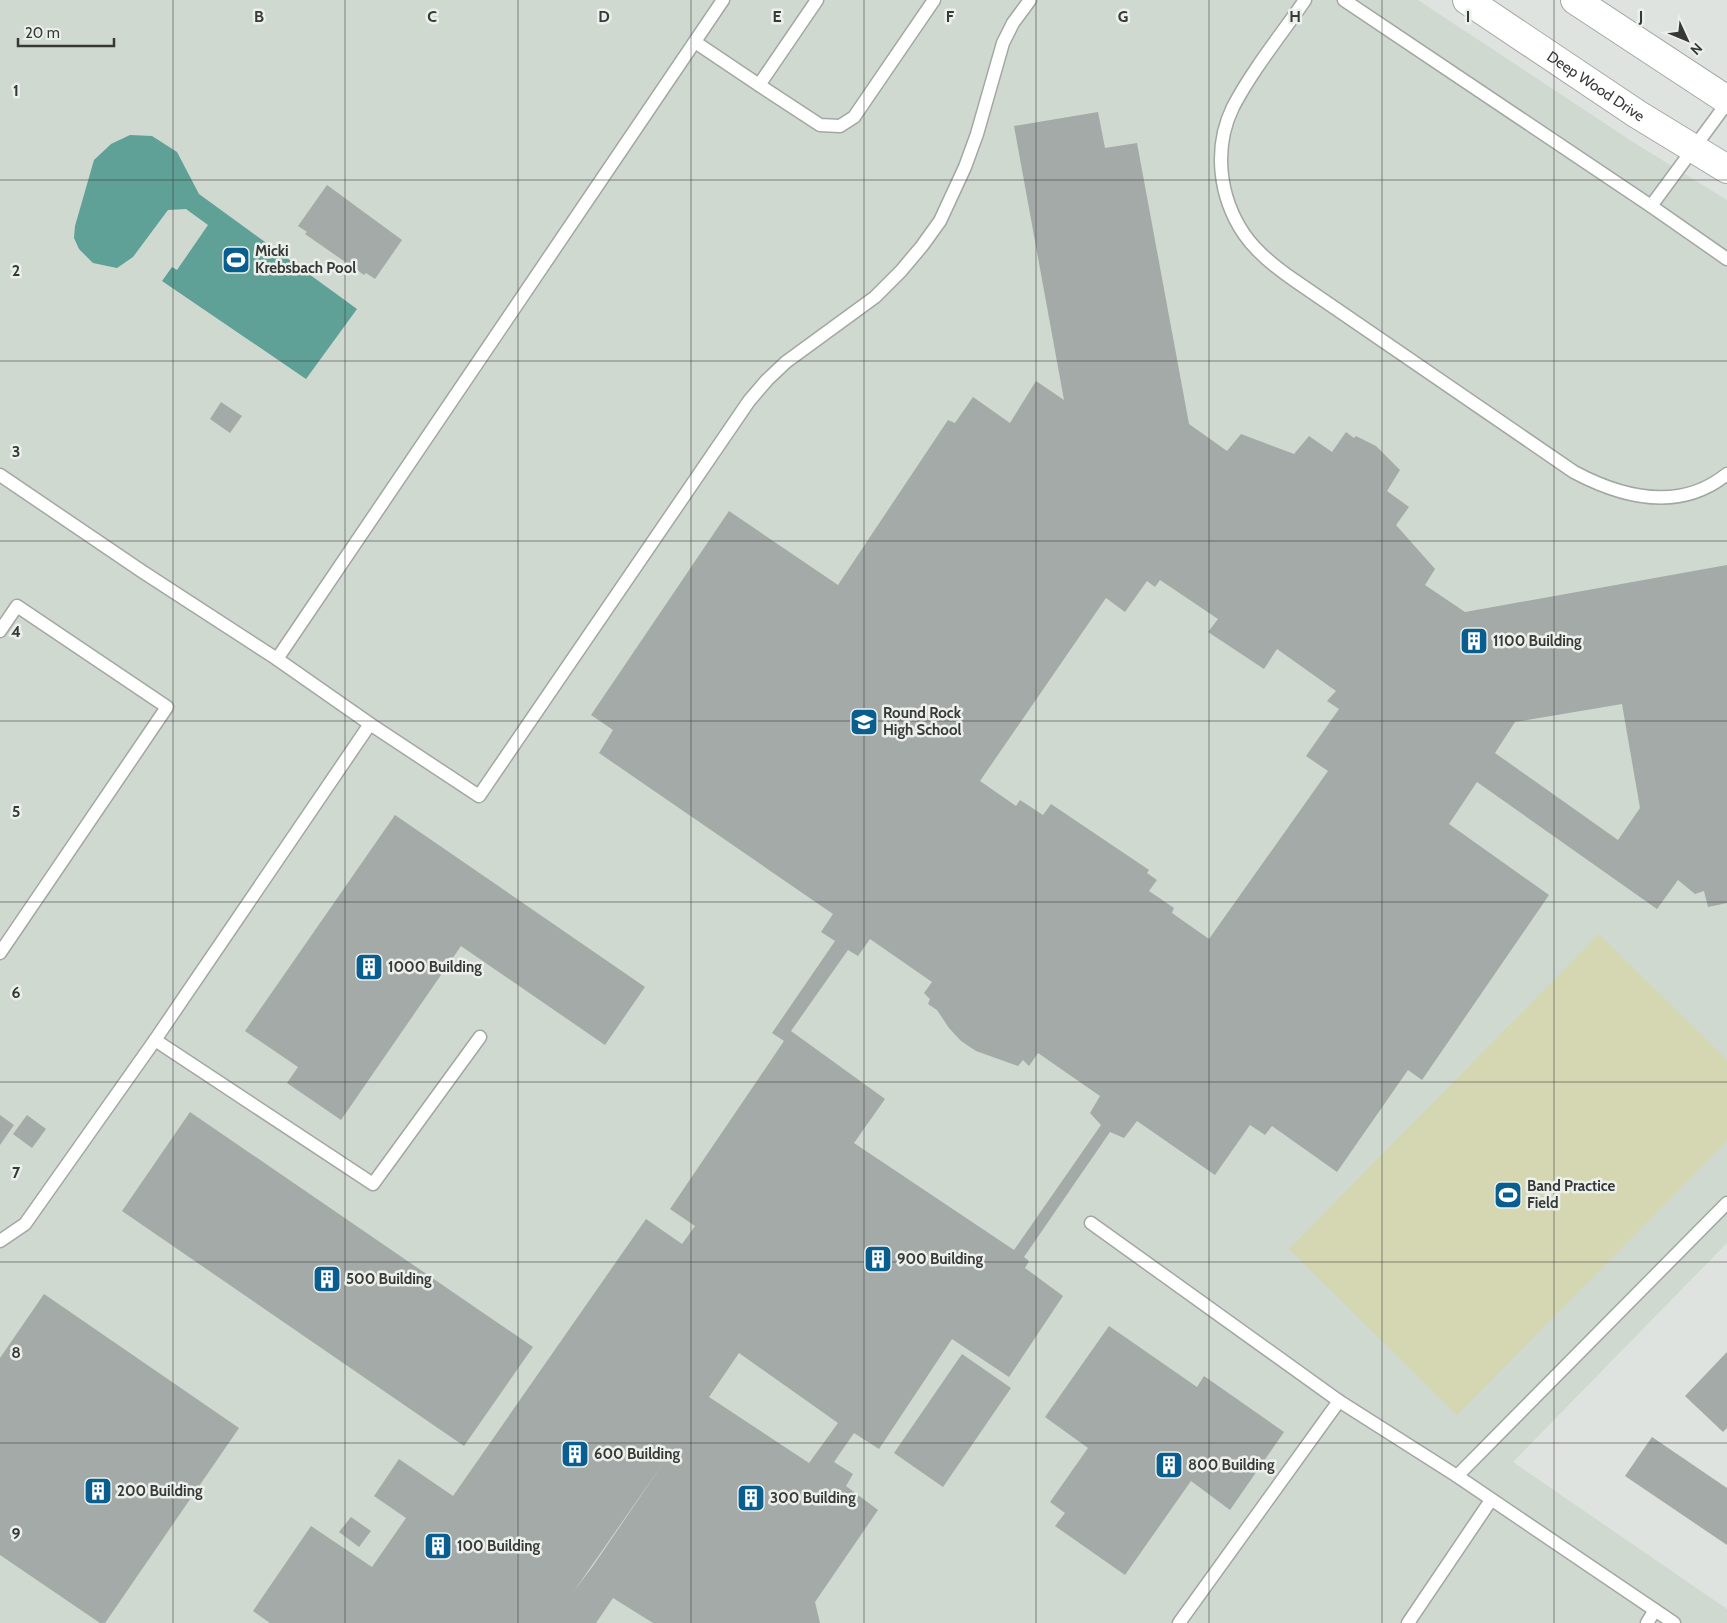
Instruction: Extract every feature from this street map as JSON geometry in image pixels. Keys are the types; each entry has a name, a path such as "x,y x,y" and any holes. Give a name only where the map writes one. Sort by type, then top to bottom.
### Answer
{"street":[{"name":"Deep Wood Drive","path":"1467,0 1637,114 1693,150 1727,169"},
{"path":"1575,0 1727,101"}],"lane":[{"path":"277,660 723,0"},
{"path":"759,85 818,0"},
{"path":"695,42 820,125 840,126 854,117 934,0"},
{"path":"0,475 480,796 749,402 767,380 786,362 851,315 881,290 901,271 940,221 953,196 974,142 1003,43 1013,22 1030,0"},
{"path":"1305,0 1236,103 1225,129 1221,148 1220,169 1232,214 1244,234 1258,251 1273,266 1574,472 1594,482 1620,492 1659,497 1681,496 1714,484 1727,474"},
{"path":"1344,0 1727,259"},
{"path":"1651,206 1727,101"},
{"path":"0,631 17,606 167,707 0,953"},
{"path":"0,1240 25,1224 155,1040 370,724"},
{"path":"155,1040 372,1184 480,1038"},
{"path":"1457,1476 1727,1203"},
{"path":"1091,1223 1340,1401 1457,1476 1674,1623"},
{"path":"1179,1623 1340,1401"},
{"path":"1408,1623 1491,1500"},
{"path":"1647,1623 1655,1610"}],"shaded area":[{"name":"Round Rock High School","path":"0,0 1418,0 1633,142 1727,200 1727,1243 1513,1462 1727,1609 1727,1623 0,1623"}],"green space":[{"name":"Band Practice Field","path":"1599,934 1727,1060 1727,1141 1457,1415 1289,1249"}],"water":[{"name":"Micki Krebsbach Pool","path":"130,135 152,136 177,152 199,194 357,309 306,379 162,281 172,267 177,270 208,225 186,209 168,210 133,257 117,268 93,263 79,249 74,238 75,226 94,160 111,144"}],"building":[{"name":"1100 Building","path":"1098,112 1105,148 1137,143 1189,424 1227,451 1241,434 1294,454 1309,436 1332,452 1346,432 1354,438 1356,436 1376,446 1400,470 1387,491 1409,507 1396,525 1435,569 1425,585 1465,612 1727,565 1727,903 1708,907 1704,891 1695,894 1678,880 1657,909 1477,782 1449,824 1549,895 1422,1080 1408,1070 1337,1172 1272,1126 1265,1135 1250,1125 1215,1175 1137,1121 1124,1138 1110,1132 1024,1257 1029,1261 1025,1268 1063,1296 1009,1377 952,1339 879,1449 854,1433 834,1462 853,1474 846,1486 878,1510 815,1602 820,1623 653,1623 613,1598 596,1623 270,1623 253,1611 311,1526 372,1567 406,1518 374,1496 399,1459 453,1496 646,1219 682,1244 695,1226 670,1209 784,1041 772,1033 835,941 821,932 833,914 599,753 613,730 591,715 729,511 838,585 948,420 955,423 973,397 1010,423 1036,381 1064,400 1014,126","holes":["1160,580 1218,619 1208,632 1264,669 1277,649 1336,691 1327,701 1339,709 1306,756 1328,771 1209,939 1172,913 1174,908 1149,891 1157,880 1147,873 1149,870 1051,804 1043,815 1020,800 1016,806 980,781 1106,598 1125,612 1147,581 1155,587","1622,704 1640,808 1618,840 1495,753 1515,722","870,939 932,982 924,993 930,999 928,1004 937,1010 949,1028 961,1041 976,1051 1018,1066 1023,1060 1029,1066 1038,1053 1100,1096 1090,1113 1101,1125 1014,1250 854,1143 885,1099 791,1031 848,950 858,956","739,1353 838,1423 809,1463 709,1397","666,1459 593,1566 574,1591"]},
{"path":"327,185 402,240 375,279 366,273 364,275 305,234 307,232 298,226"},
{"path":"221,402 242,416 230,433 210,419"},
{"name":"1000 Building","path":"395,815 645,987 605,1045 461,946 341,1120 287,1083 298,1067 245,1031"},
{"name":"500 Building","path":"190,1112 533,1347 464,1446 122,1211"},
{"path":"0,1115 14,1125 0,1145"},
{"path":"27,1115 46,1129 32,1148 13,1134"},
{"name":"200 Building","path":"44,1294 239,1428 105,1623 100,1623 0,1555 0,1358"},
{"name":"800 Building","path":"1109,1326 1197,1387 1204,1376 1284,1432 1230,1510 1191,1481 1125,1575 1055,1526 1065,1513 1050,1502 1088,1448 1045,1417"},
{"path":"1727,1352 1727,1428 1723,1432 1685,1396"},
{"path":"962,1354 1011,1388 943,1487 894,1453"},
{"path":"1652,1437 1727,1488 1727,1545 1625,1476"},
{"path":"351,1517 371,1531 359,1547 339,1532"}],"place":[{"name":"Micki Krebsbach Pool","path":"236,260"},
{"name":"1100 Building","path":"1474,641"},
{"name":"Round Rock High School","path":"864,722"},
{"name":"1000 Building","path":"369,967"},
{"name":"Band Practice Field","path":"1508,1195"},
{"name":"900 Building","path":"878,1259"},
{"name":"500 Building","path":"327,1279"},
{"name":"600 Building","path":"575,1454"},
{"name":"800 Building","path":"1169,1465"},
{"name":"200 Building","path":"98,1491"},
{"name":"300 Building","path":"751,1498"},
{"name":"100 Building","path":"438,1546"}]}
